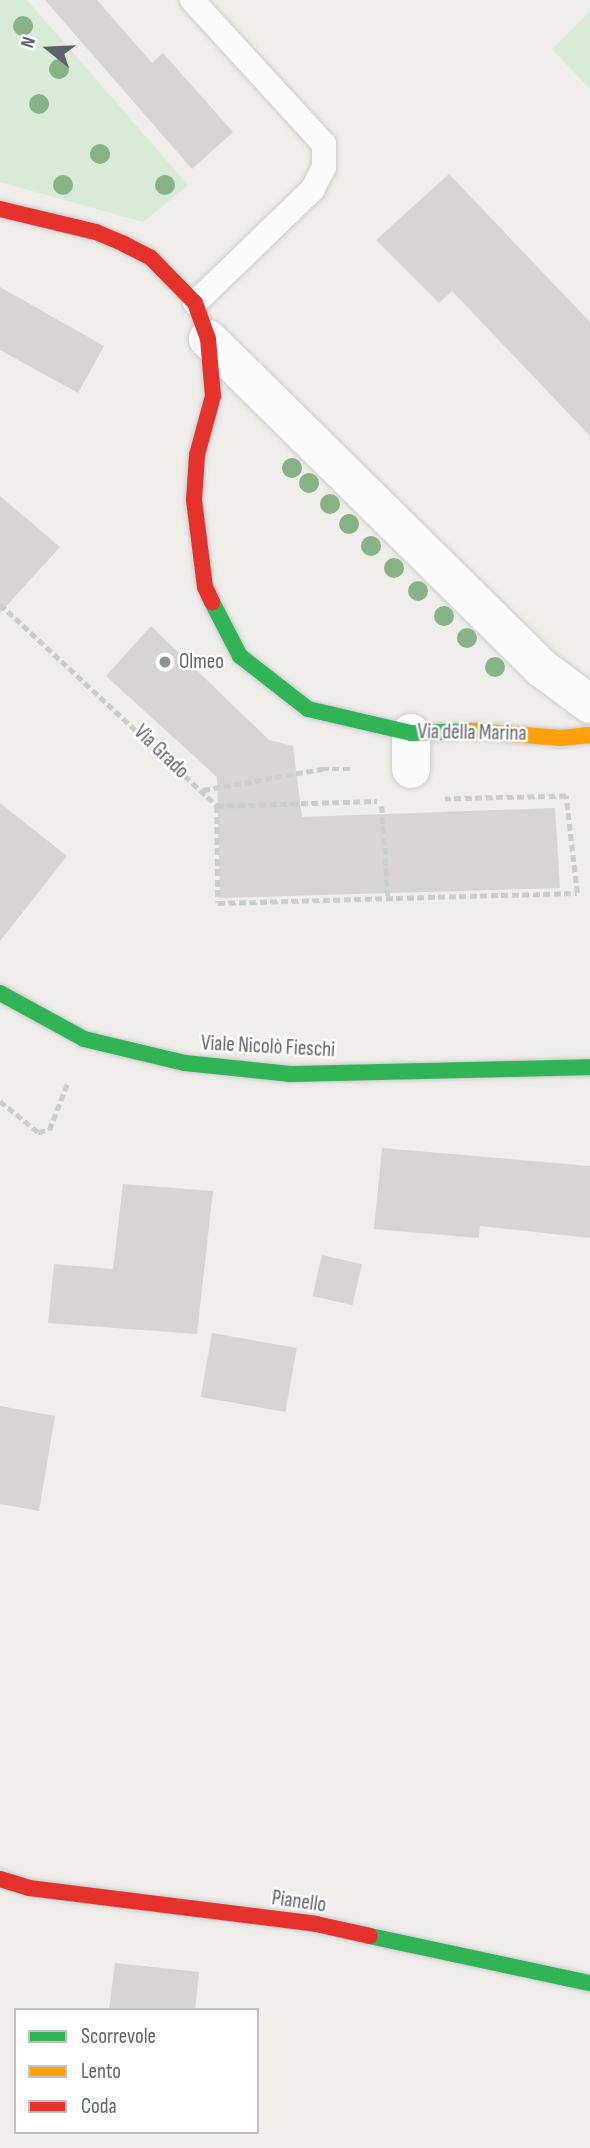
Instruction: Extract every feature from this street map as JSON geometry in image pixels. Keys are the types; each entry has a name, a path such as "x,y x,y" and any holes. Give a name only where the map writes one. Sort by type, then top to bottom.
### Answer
{"street":[{"name":"Via della Marina","path":"0,209 96,232 124,244 151,258 195,303 208,339 213,396 197,454 194,500 205,587 240,656 308,709 405,768 488,730 561,738 590,735"},
{"name":"Via della Marina","path":"208,339 543,669 590,704"},
{"name":"Viale Nicolò Fieschi","path":"0,993 84,1039 185,1063 290,1074 590,1067"},
{"name":"Pianello","path":"0,1879 29,1888 316,1924 590,1983"}],"lane":[{"path":"192,0 324,144 324,167 313,189 195,303"}],"path":[{"name":"Via Grado","path":"0,604 202,790 322,769 405,768"},
{"path":"388,896 381,801 405,768"},
{"path":"202,790 217,806 218,903 388,896 577,893 566,796 434,800"},
{"path":"217,806 381,801"},
{"path":"0,1101 38,1132 49,1130 84,1039"}],"green space":[{"path":"0,0 27,0 188,185 143,222 0,182"},
{"path":"590,11 590,89 552,49"}],"building":[{"path":"45,0 97,0 152,63 163,53 233,132 192,169"},
{"path":"449,174 590,322 590,436 452,291 439,303 376,240"},
{"path":"0,287 104,346 78,393 0,350"},
{"path":"0,496 60,547 0,613"},
{"path":"151,626 269,740 293,746 302,817 555,808 560,888 220,898 217,777 106,676"},
{"path":"0,803 67,856 0,941"},
{"path":"382,1148 590,1166 590,1238 480,1226 479,1238 374,1229"},
{"path":"123,1184 213,1191 197,1334 48,1323 54,1264 113,1269"},
{"path":"322,1255 362,1264 353,1305 313,1296"},
{"path":"212,1333 297,1348 285,1412 201,1397"},
{"path":"0,1406 55,1416 39,1511 0,1504"},
{"path":"115,1963 199,1972 195,2008 109,2008"}],"traffic: fast":[{"path":"212,602 240,656 308,709 411,733 474,731"},
{"path":"0,993 84,1039 185,1063 290,1074 590,1067"},
{"path":"370,1936 590,1983"}],"traffic: slow":[{"path":"474,731 561,738 590,735"}],"traffic: jam":[{"path":"0,209 96,232 124,244 151,258 195,303 208,339 213,396 197,455 194,500 205,587 212,602"},
{"path":"0,1879 29,1888 316,1924 370,1936"}],"place":[{"name":"Olmeo","path":"165,662"}]}
